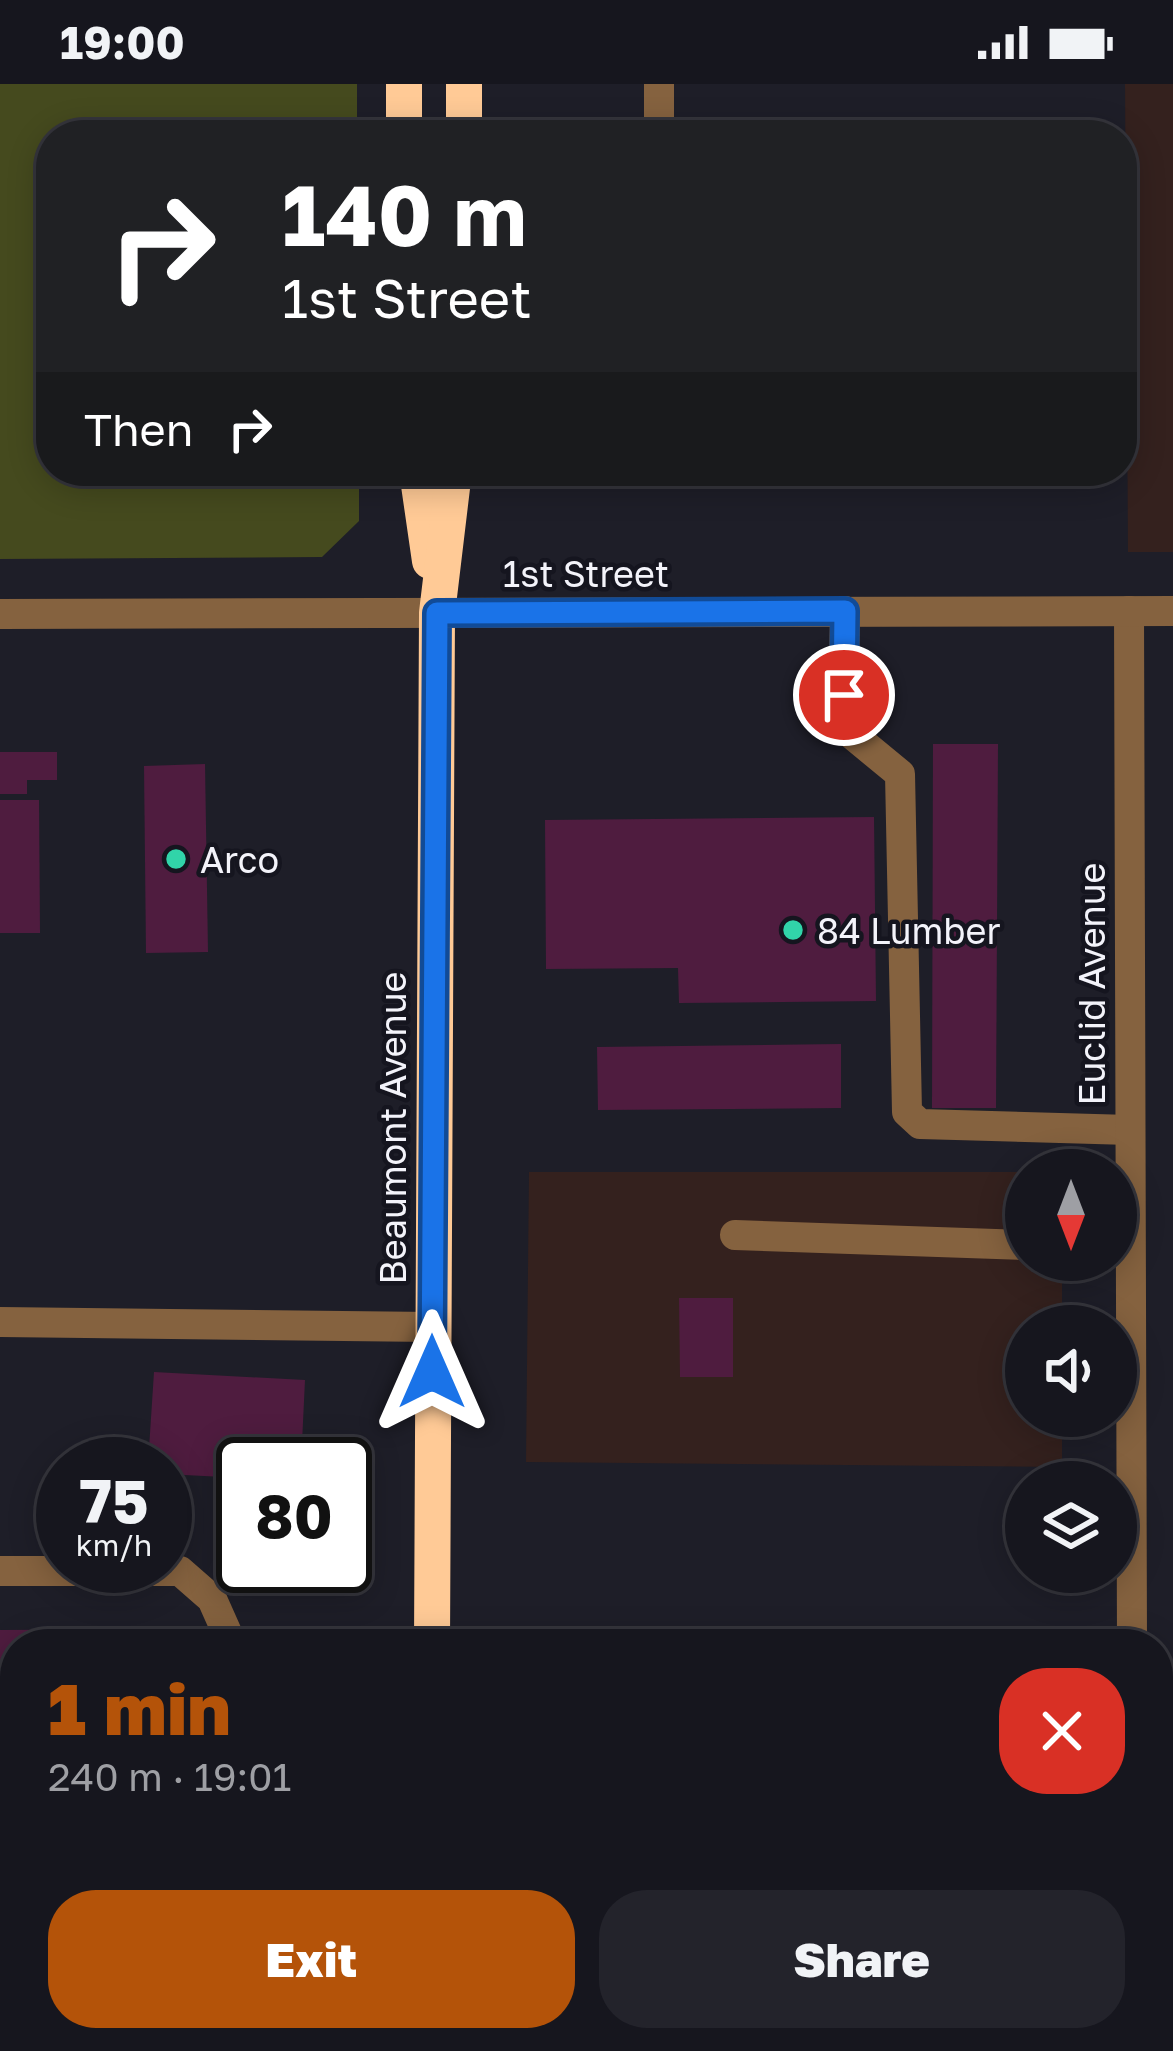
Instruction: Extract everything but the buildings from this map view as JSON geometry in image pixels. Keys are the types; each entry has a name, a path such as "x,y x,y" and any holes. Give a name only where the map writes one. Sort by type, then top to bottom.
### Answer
{"highway":[{"path":"404,84 404,120"},
{"path":"464,84 464,120"},
{"path":"419,486 437,613"},
{"path":"437,613 452,486"},
{"name":"Beaumont Avenue","path":"432,1629 437,613"}],"street":[{"path":"658,84 659,120"},
{"name":"1st Street","path":"0,614 1173,610"},
{"path":"845,611 843,727 900,774 907,1112 920,1124 1130,1130"},
{"name":"Euclid Avenue","path":"1129,611 1129,1149"},
{"path":"735,1235 1005,1244"},
{"name":"Euclid Avenue","path":"1124,1281 1132,1629"},
{"path":"0,1322 432,1327"},
{"path":"0,1571 180,1571 212,1598 225,1629"}],"shaded area":[{"path":"1125,84 1173,84 1173,552 1128,552 1128,486 1137,486 1137,120 1125,120"},
{"path":"529,1172 1005,1172 1005,1281 1062,1281 1062,1305 1005,1305 1005,1437 1062,1437 1062,1461 1005,1461 1005,1466 526,1462"}],"green space":[{"path":"0,84 357,84 357,120 36,120 36,486 359,486 359,521 322,557 0,559"}],"place":[{"name":"Arco","path":"176,859"},
{"name":"84 Lumber","path":"793,930"}],"route":[{"path":"432,1372 437,613 845,611 844,695"}]}
